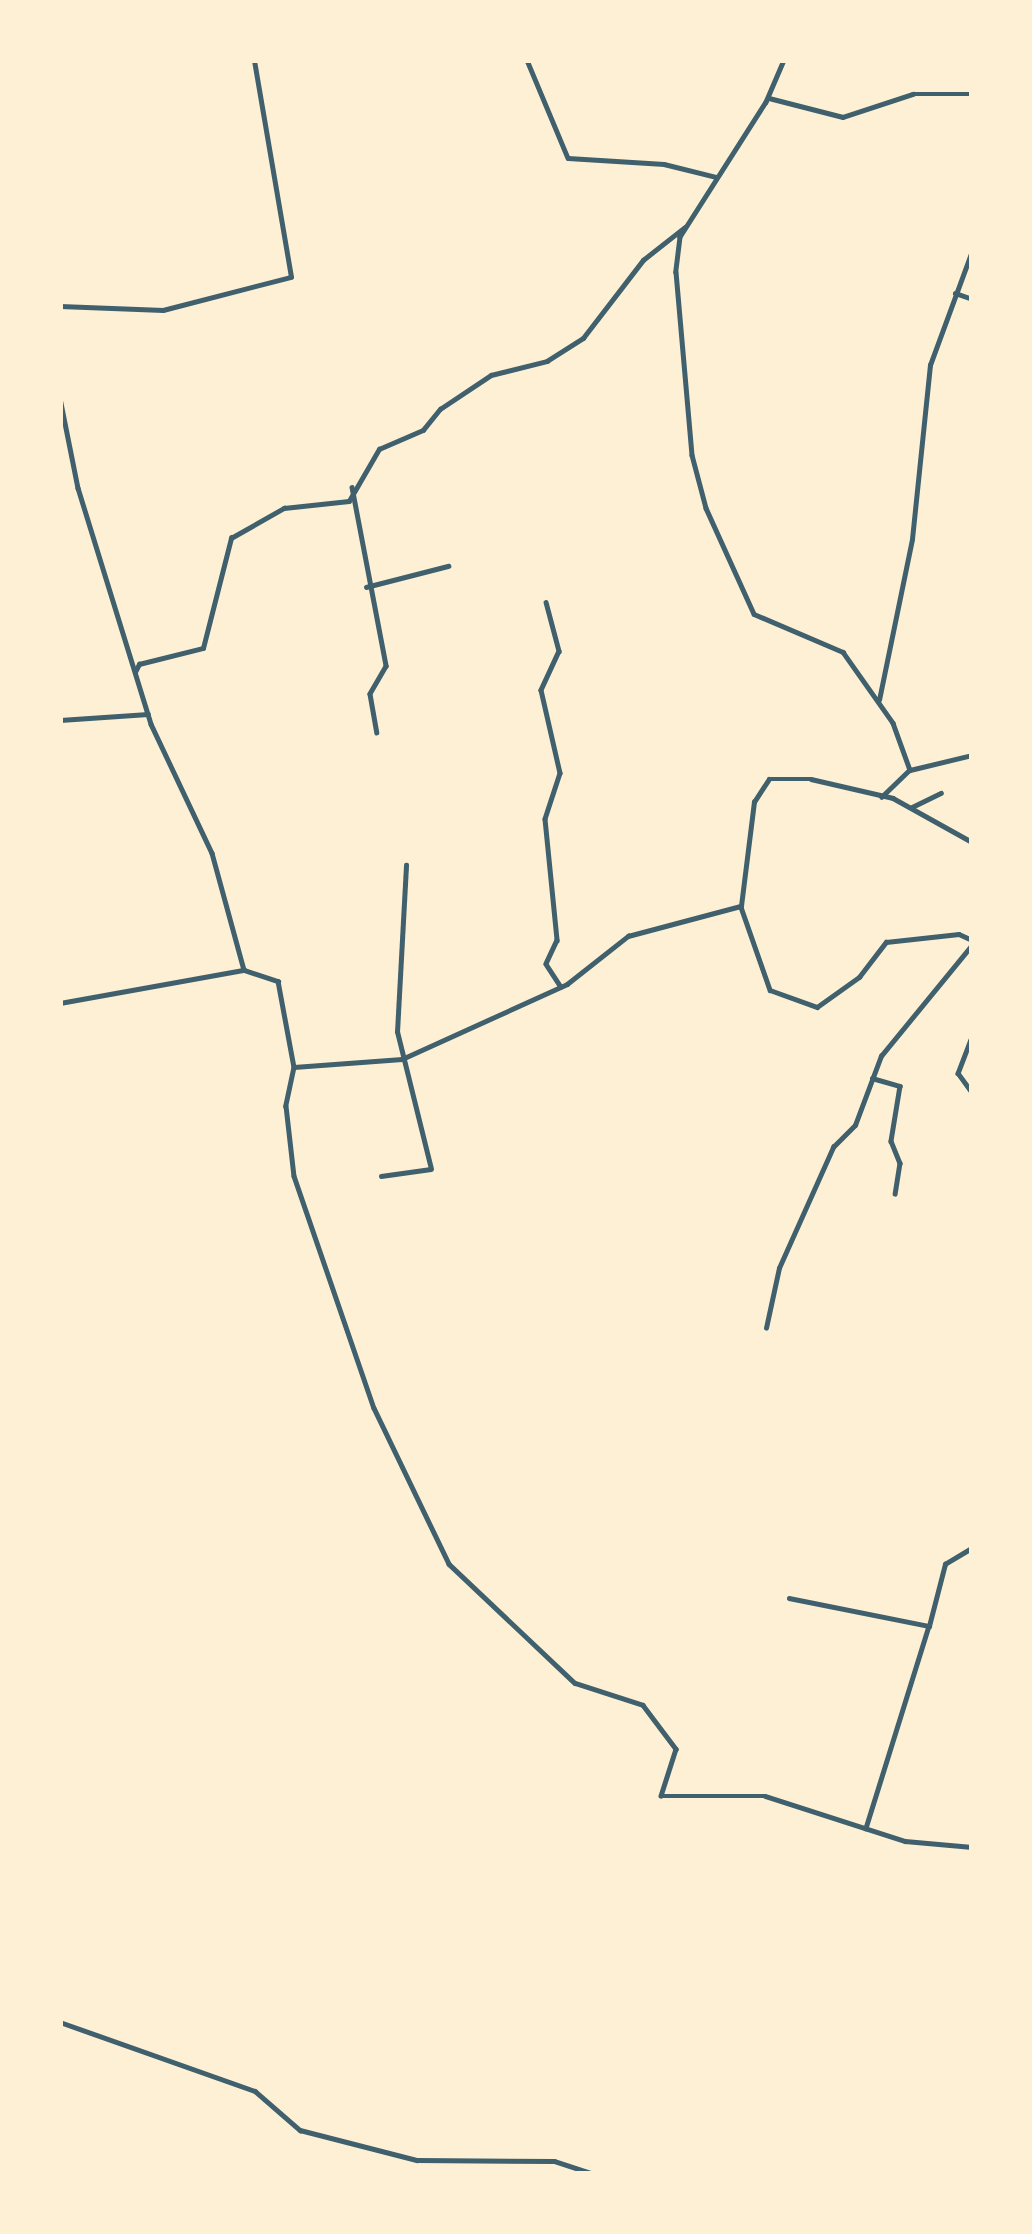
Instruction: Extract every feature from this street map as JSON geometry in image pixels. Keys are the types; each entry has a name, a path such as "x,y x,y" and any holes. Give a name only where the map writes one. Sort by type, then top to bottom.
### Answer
{"street":[{"path":"60,306 163,310 291,277 254,60"},
{"path":"527,60 568,158 664,164 716,177"},
{"path":"135,672 140,664 202,648 227,541 284,508 344,504 379,448 423,430 478,382 547,361 584,338 643,260 685,227 769,98 784,60"},
{"path":"769,98 852,116 913,94 972,94"},
{"path":"685,227 676,272 692,455 706,508 754,614 843,652 879,700 910,770"},
{"path":"879,700 912,539 931,365 972,251"},
{"path":"956,293 972,299"},
{"path":"60,398 78,488 148,714 212,853 244,970"},
{"path":"353,490 366,587 386,666 370,694 377,731"},
{"path":"366,587 448,566"},
{"path":"546,602 559,651 541,690 560,773 545,819 557,940 546,964 561,987"},
{"path":"60,720 148,714"},
{"path":"882,796 910,770 972,755"},
{"path":"766,1328 779,1268 872,1078 897,1032 972,942 959,934 886,942 859,977 817,1007 770,990 741,906 762,782 812,779 882,796 912,807 972,842"},
{"path":"912,807 941,793"},
{"path":"381,1176 431,1169 402,1059 397,1008 406,865"},
{"path":"294,1067 402,1059 561,987 628,936 741,906"},
{"path":"60,1003 244,970 278,981 294,1067 286,1106 294,1176 374,1408 449,1564 575,1683 643,1705 676,1749 661,1796 765,1796 923,1845 972,1847"},
{"path":"972,1036 958,1073 972,1092"},
{"path":"872,1078 900,1086 891,1141 899,1163 895,1194"},
{"path":"866,1828 945,1564 972,1548"},
{"path":"789,1598 929,1626"},
{"path":"60,2022 255,2091 293,2128 417,2159 554,2161 594,2174"}]}
